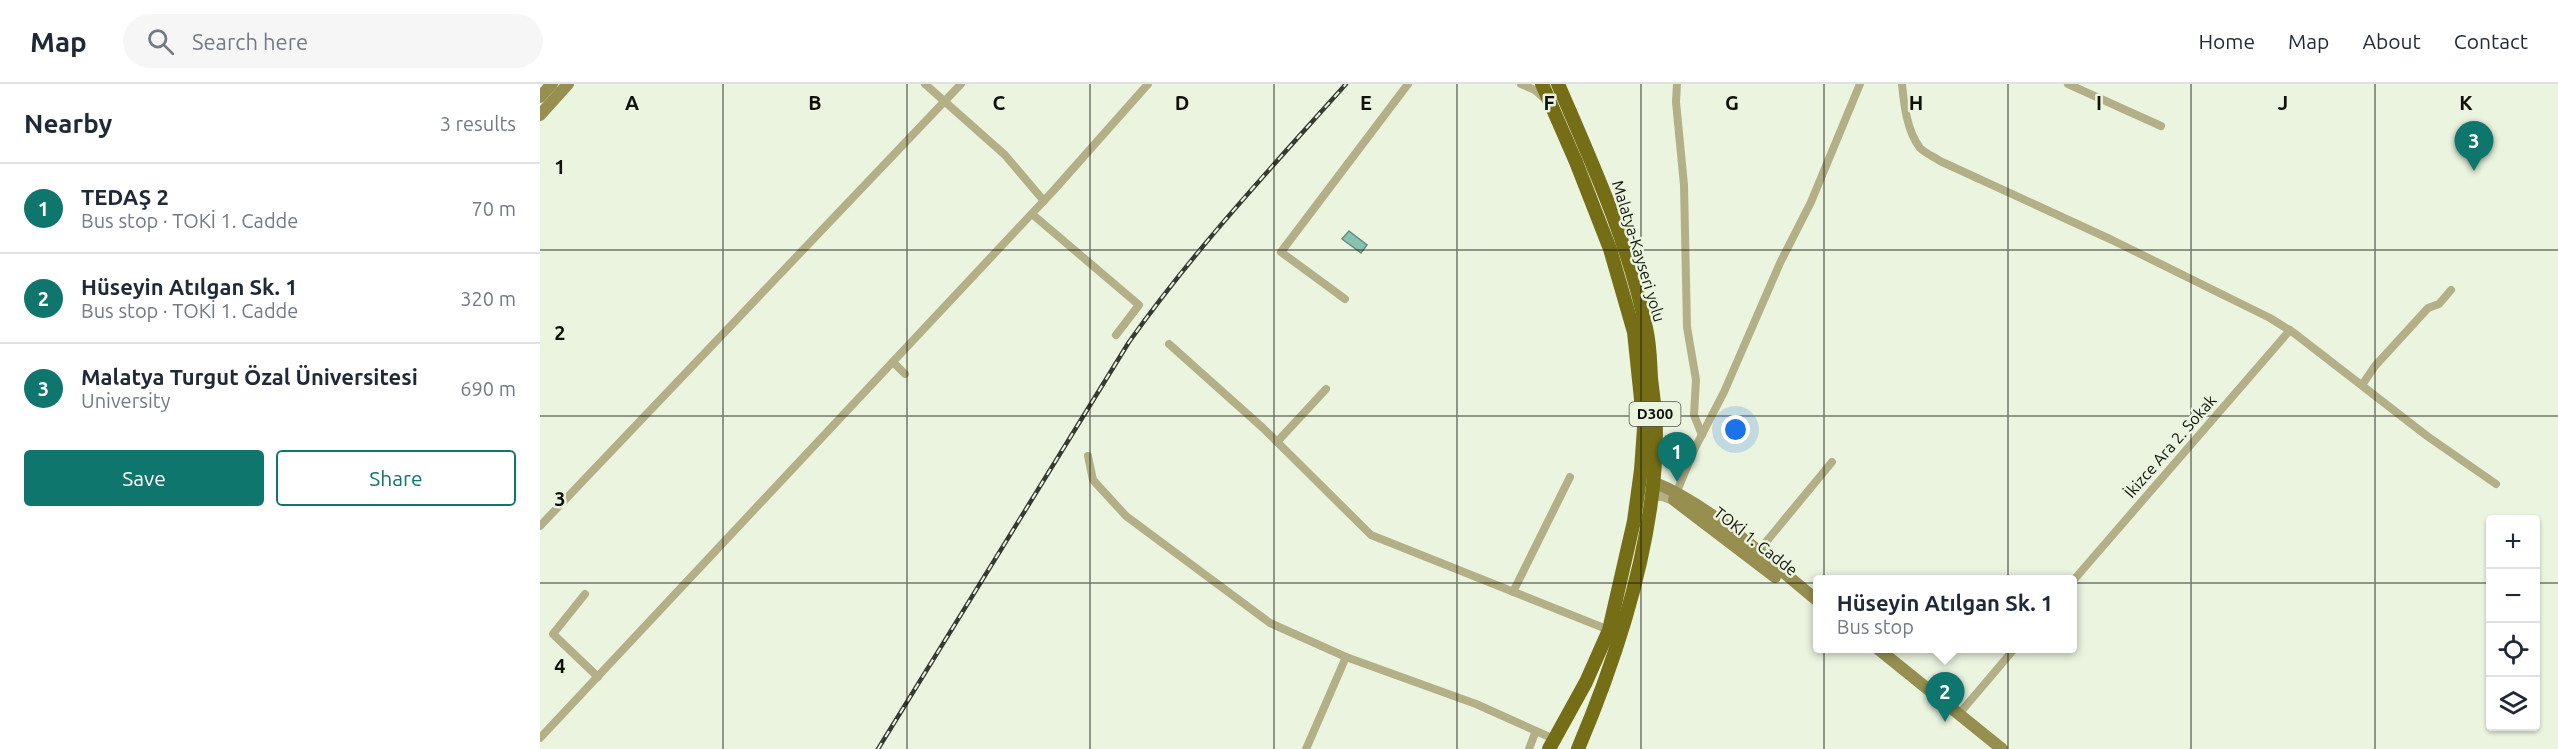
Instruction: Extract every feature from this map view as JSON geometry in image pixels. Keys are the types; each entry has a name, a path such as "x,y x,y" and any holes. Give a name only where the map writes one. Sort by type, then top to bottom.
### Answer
{"highway":[{"name":"D300","path":"1542,84 1610,249 1634,332 1644,428 1634,521 1609,630 1586,682 1551,744"},
{"name":"Malatya-Kayseri yolu","path":"1558,84 1607,199 1630,268 1647,329 1656,431 1653,489 1640,566 1594,710 1578,749"}],"main road":[{"path":"540,97 552,84"},
{"path":"540,115 568,84"},
{"name":"TOKİ 1. Cadde","path":"1653,489 1675,496 1813,597"},
{"name":"TOKİ 1. Cadde","path":"1754,555 1813,607"},
{"path":"1872,653 1989,749"},
{"path":"1883,653 2002,749"}],"street":[{"path":"925,84 1005,155 1044,201"},
{"path":"540,526 961,84"},
{"path":"540,738 1032,214 1148,84"},
{"path":"1345,299 1281,252 1408,84"},
{"path":"1521,84 1535,90 1550,103"},
{"path":"1677,84 1676,102 1684,185 1687,327 1696,380 1694,415 1702,435"},
{"path":"1675,496 1724,392 1780,263 1811,202 1860,84"},
{"path":"1902,84 1904,104 1912,132 1921,149 2112,240 2290,330 2427,436 2496,483"},
{"path":"2068,84 2161,126"},
{"path":"1032,214 1138,304 1116,335"},
{"path":"2362,385 2375,366 2428,308 2439,304 2451,290"},
{"name":"İkizce Ara 2. Sokak","path":"2077,577 2290,330"},
{"path":"1169,344 1277,442 1371,535 1609,630"},
{"path":"892,362 905,374"},
{"path":"1277,442 1326,389"},
{"path":"1088,456 1093,480 1126,516 1155,539 1217,581 1270,623 1346,657 1476,704 1535,733 1551,744"},
{"path":"1754,555 1832,462"},
{"path":"1513,592 1570,477"},
{"path":"585,594 553,634 598,677"},
{"path":"1959,714 2011,653"},
{"path":"1306,749 1346,657"},
{"path":"1529,749 1535,733"}],"water":[{"path":"1349,231 1367,245 1361,253 1342,239"}],"railway":[{"path":"878,749 1129,342 1180,274 1261,178 1346,84"}],"place":[{"name":"Malatya Turgut Özal Üniversitesi","path":"2474,171"},
{"name":"TEDAŞ 2","path":"1677,482"},
{"name":"Hüseyin Atılgan Sk. 1","path":"1945,722"}]}
